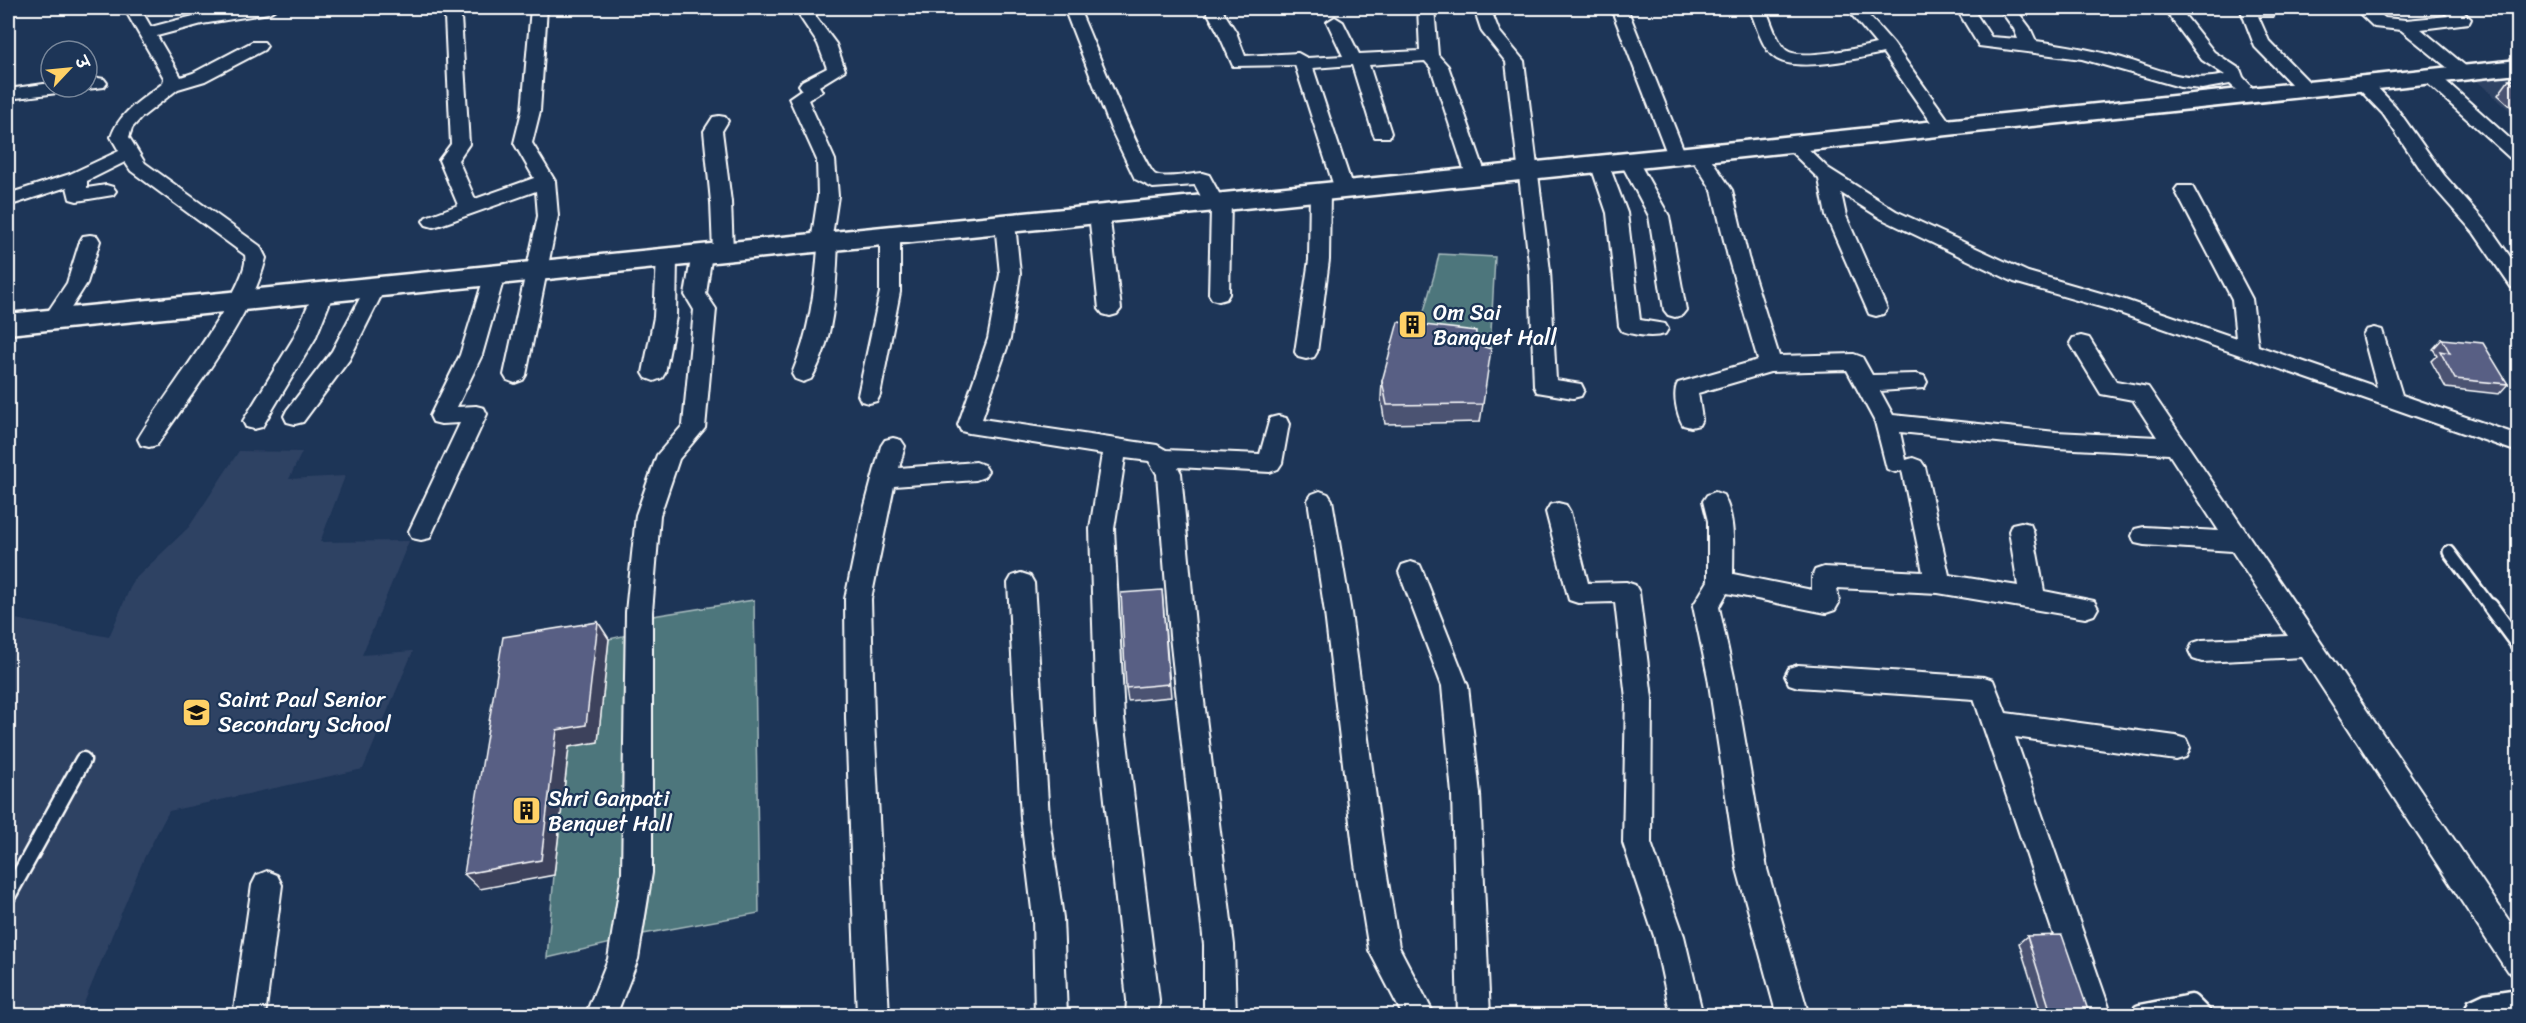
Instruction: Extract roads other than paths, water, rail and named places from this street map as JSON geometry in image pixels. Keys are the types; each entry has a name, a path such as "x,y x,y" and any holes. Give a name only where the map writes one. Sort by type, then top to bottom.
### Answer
{"main road":[{"path":"8,324 1945,128 2243,86 2307,90 2518,67"},
{"path":"2484,1016 2518,1010"}],"street":[{"path":"132,8 171,73 172,85"},
{"path":"147,33 182,15 269,8"},
{"path":"515,375 523,346 535,270 548,216 545,181 523,143 531,123 534,59 540,25 539,8"},
{"path":"803,374 816,346 825,295 828,196 826,160 798,98 813,91 808,85 836,70 826,44 808,17 807,8"},
{"path":"1213,8 1227,32 1239,62 1298,58 1304,63 1332,190 1322,226 1306,352"},
{"path":"1426,8 1429,56 1439,66 1476,175"},
{"path":"1482,8 1491,32 1515,61 1526,170 1540,272 1545,386 1573,390"},
{"path":"1619,8 1687,155 1722,190 1738,257 1770,364"},
{"path":"1758,8 1780,54 1789,59 1840,56 1887,47"},
{"path":"1854,8 1887,47 1945,128"},
{"path":"1964,8 1985,42 2012,43 2115,62 2150,75 2186,83 2243,86"},
{"path":"2007,8 2022,28 2031,46"},
{"path":"2176,8 2175,13 2193,40 2208,56 2234,73 2243,86"},
{"path":"2362,8 2380,23 2406,25 2463,19 2449,8"},
{"path":"1071,9 1120,129 1142,175 1153,182 1202,179 1217,201 1219,294"},
{"path":"2267,12 2247,9 2261,43 2307,90"},
{"path":"453,17 460,144 448,160 469,208"},
{"path":"1335,22 1356,59 1382,133"},
{"path":"2406,25 2465,73"},
{"path":"149,439 223,329 253,270 256,258 253,251 138,167 120,137 122,130 153,98 172,85 199,77 258,46"},
{"path":"1304,63 1429,56"},
{"path":"2431,77 2518,155"},
{"path":"2364,84 2389,110 2436,178 2481,229 2518,282"},
{"path":"9,96 39,91"},
{"path":"600,1016 623,959 637,873 639,612 648,515 669,455 694,428 705,309 695,295 712,252 720,190 713,131 719,121"},
{"path":"1792,144 1828,176 1889,215 2021,277 2118,305 2518,444"},
{"path":"8,222 12,199 77,178 129,153"},
{"path":"1629,161 1659,216 1675,310"},
{"path":"1599,164 1617,213 1630,326 1657,329"},
{"path":"1828,176 1836,216 1876,309"},
{"path":"77,178 77,195 106,191"},
{"path":"433,221 545,181"},
{"path":"2185,190 2242,299 2248,351"},
{"path":"1099,213 1110,309"},
{"path":"1005,223 1010,274 999,339 969,425 1157,454 1169,473 1184,648 1219,945 1220,1016"},
{"path":"869,395 890,292 890,234"},
{"path":"54,320 76,283 90,240"},
{"path":"654,373 665,317 667,257"},
{"path":"421,531 476,414 441,416 471,355 495,274"},
{"path":"295,416 342,355 376,286"},
{"path":"254,421 304,339 324,292"},
{"path":"2374,335 2392,401"},
{"path":"2081,343 2109,388 2140,393 2518,960"},
{"path":"1691,419 1686,389 1770,364 1854,362 1886,422 1894,449 1904,465 1938,583"},
{"path":"1865,383 1916,382"},
{"path":"1886,422 2056,441 2175,446"},
{"path":"1160,458 1270,463 1278,424"},
{"path":"873,1016 860,719 858,599 893,446"},
{"path":"1115,447 1102,529 1109,706 1142,1016"},
{"path":"885,478 976,471"},
{"path":"1320,500 1338,613 1370,864 1384,950 1420,1016"},
{"path":"1715,501 1720,521 1721,582 1706,606 1721,677 1752,869 1793,1016"},
{"path":"1558,512 1578,593 1626,591 1639,698 1637,843 1669,936 1688,1016"},
{"path":"2021,531 2033,599"},
{"path":"2144,536 2240,542"},
{"path":"1411,572 1455,686 1466,794 1474,1016"},
{"path":"1721,582 1826,603 1824,577 1938,583 2085,608"},
{"path":"1021,583 1035,818 1048,918 1051,1016"},
{"path":"2202,651 2309,646"},
{"path":"1798,676 1984,687 2097,1016"},
{"path":"1996,723 2176,747"},
{"path":"249,1016 267,885"}],"lane":[{"path":"2449,552 2518,644"},
{"path":"8,896 83,760"},
{"path":"2140,1016 2140,1012 2191,1002 2205,1016"}],"place":[{"name":"Om Sai Banquet Hall","path":"1412,325"},
{"name":"Saint Paul Senior Secondary School","path":"197,712"},
{"name":"Shri Ganpati Benquet Hall","path":"527,811"}]}
